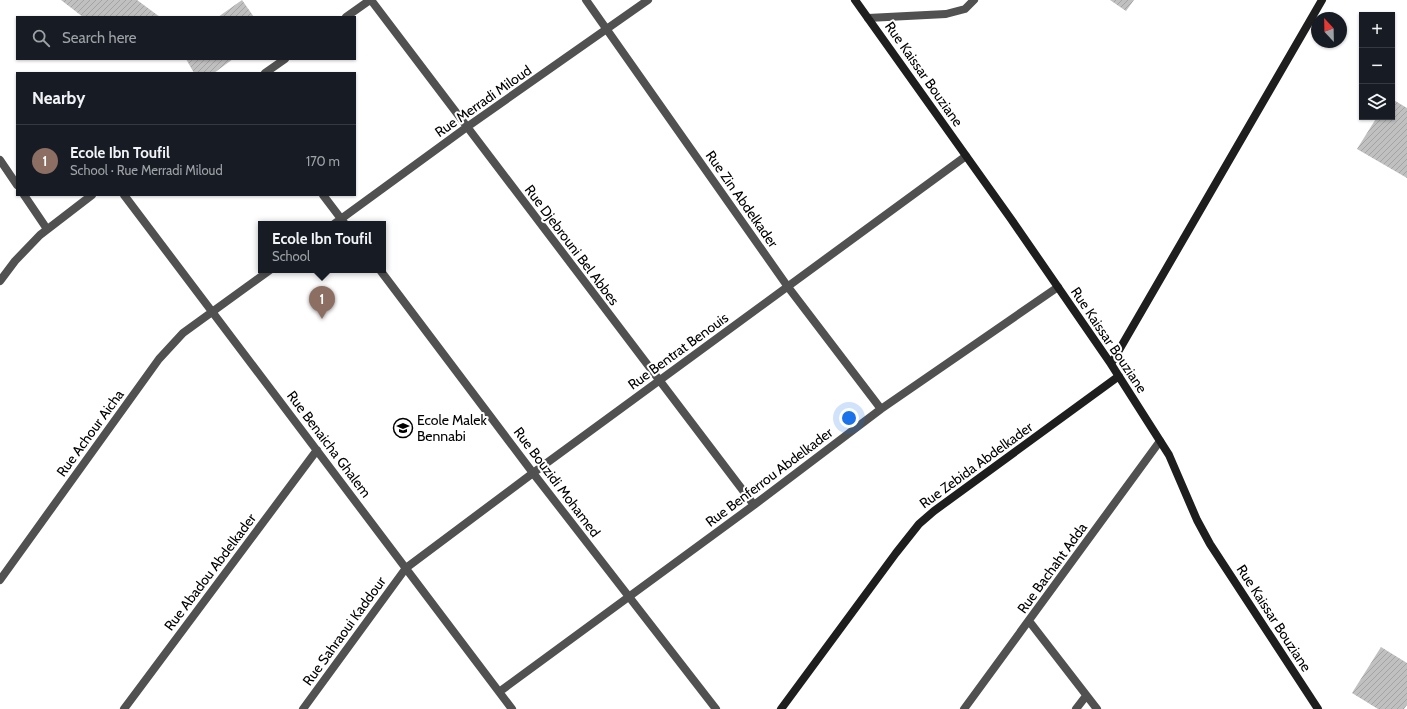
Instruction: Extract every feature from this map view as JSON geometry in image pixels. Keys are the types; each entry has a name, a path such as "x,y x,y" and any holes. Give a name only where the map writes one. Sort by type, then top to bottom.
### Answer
{"street":[{"path":"347,16 370,0"},
{"name":"Rue Djebrouni Bel Abbes","path":"370,0 754,505"},
{"name":"Rue Zin Abdelkader","path":"586,0 788,287 881,409"},
{"name":"Rue Merradi Miloud","path":"343,221 467,127 648,0"},
{"name":"Rue Kaissar Bouziane","path":"855,0 1058,287 1119,376 1169,456 1197,520 1210,544 1318,709"},
{"path":"868,18 946,14 965,9 974,0"},
{"path":"1111,364 1322,0"},
{"path":"267,72 285,60"},
{"name":"Rue Bentrat Benouis","path":"406,568 966,156"},
{"path":"0,160 16,184"},
{"path":"25,196 47,229"},
{"path":"0,281 15,261 40,235 91,196"},
{"name":"Rue Benaicha Ghalem","path":"125,196 512,709"},
{"path":"324,196 343,221"},
{"path":"212,311 266,273"},
{"name":"Rue Bouzidi Mohamed","path":"382,273 716,709"},
{"name":"Rue Benferrou Abdelkader","path":"499,692 754,505 881,409 1058,287"},
{"name":"Rue Achour Aicha","path":"0,580 159,359 183,333 212,311"},
{"name":"Rue Zebida Abdelkader","path":"781,709 919,524 934,511 1119,376"},
{"name":"Rue Bachaht Adda","path":"964,709 1160,441"},
{"name":"Rue Abadou Abdelkader","path":"124,709 317,450"},
{"name":"Rue Sahraoui Kaddour","path":"303,709 406,568"},
{"path":"1029,621 1097,709"},
{"path":"1076,709 1086,696"}],"building":[{"path":"61,0 137,0 159,16 82,16"},
{"path":"242,0 253,16 219,16"},
{"path":"1110,0 1134,0 1126,11"},
{"path":"187,60 232,60 215,72 193,72"},
{"path":"1395,101 1407,108 1407,178 1357,149 1375,120 1395,120"},
{"path":"1381,647 1407,663 1407,705 1404,709 1378,709 1352,693"}],"place":[{"name":"Ecole Ibn Toufil","path":"322,319"},
{"name":"Ecole Malek Bennabi","path":"403,428"}]}
